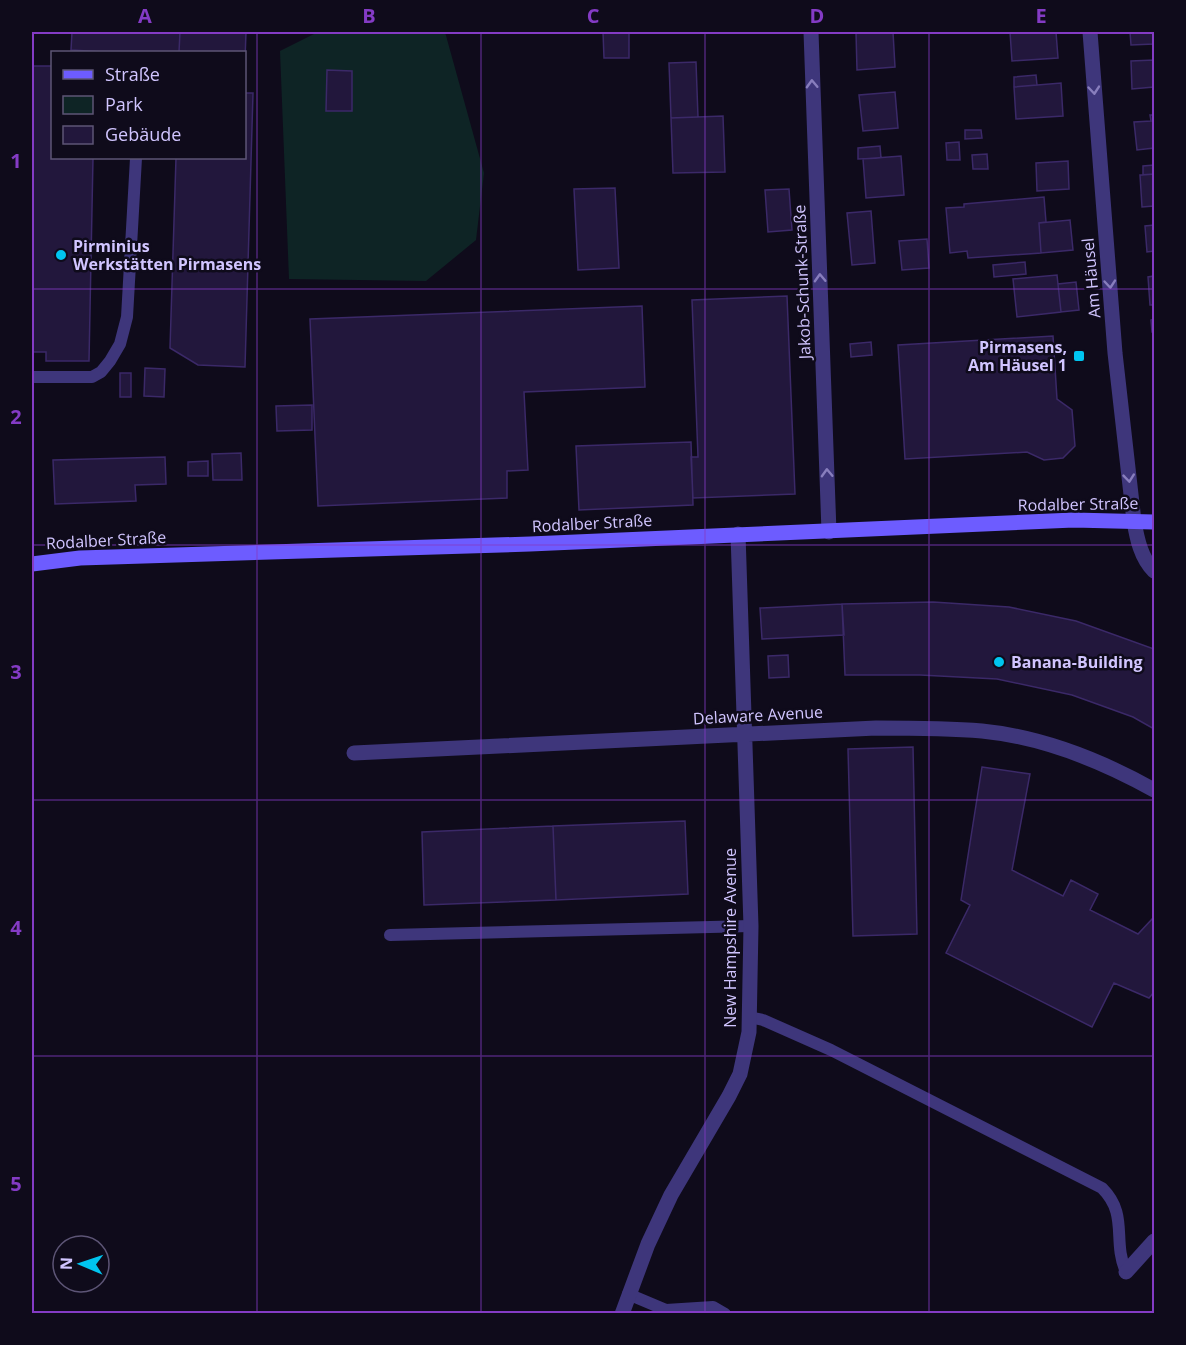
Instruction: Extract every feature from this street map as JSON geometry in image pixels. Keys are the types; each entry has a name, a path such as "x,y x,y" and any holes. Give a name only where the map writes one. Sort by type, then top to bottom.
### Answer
{"main road":[{"name":"Rodalber Straße","path":"32,564 80,558 530,544 1074,520 1155,522"}],"street":[{"name":"Jakob-Schunk-Straße","path":"810,32 829,532"},
{"name":"Am Häusel","path":"1090,32 1115,353 1134,521 1138,545 1148,565 1155,571"},
{"name":"New Hampshire Avenue","path":"622,1314 648,1244 671,1195 729,1096 740,1074 745,1054 749,1017 751,926 738,534"},
{"name":"Delaware Avenue","path":"354,753 876,728 937,728 984,731 1032,741 1084,756 1155,790"},
{"path":"1126,1272 1155,1241"}],"lane":[{"path":"32,377 92,377 101,372 120,344 127,317 136,159"},
{"path":"390,935 751,926"},
{"path":"749,1017 764,1020 831,1050 1102,1188 1112,1198 1118,1215 1119,1252 1126,1272"},
{"path":"628,1294 668,1312 713,1307 725,1314"}],"green space":[{"path":"318,32 445,32 484,173 476,240 426,281 289,279 280,51"}],"building":[{"path":"72,32 180,32 179,51 71,50"},
{"path":"180,32 246,32 245,51 179,51"},
{"path":"603,32 629,32 629,58 604,58"},
{"path":"856,32 893,32 895,67 857,70"},
{"path":"1010,32 1056,32 1058,58 1012,61"},
{"path":"1130,32 1154,32 1154,44 1131,45"},
{"path":"1154,60 1154,87 1132,89 1131,61"},
{"path":"696,62 698,117 671,118 669,63"},
{"name":"Pirminius Werkstätten Pirmasens","path":"32,66 51,66 51,159 93,159 89,361 46,361 46,352 32,352"},
{"path":"327,70 352,71 352,111 326,111"},
{"path":"1036,75 1037,85 1014,87 1014,77"},
{"path":"1061,83 1063,116 1016,119 1014,87"},
{"path":"895,92 898,128 863,131 859,95"},
{"path":"246,93 253,93 245,367 198,365 170,348 176,159 246,159"},
{"path":"1150,115 1154,115 1154,148 1137,150 1134,122 1151,121"},
{"path":"723,116 725,172 673,173 671,118"},
{"path":"965,130 981,130 982,138 965,139"},
{"path":"959,142 960,160 947,160 946,143"},
{"path":"880,146 881,158 858,159 858,148"},
{"path":"987,154 988,169 973,169 972,155"},
{"path":"901,156 904,195 866,198 863,159"},
{"path":"1068,161 1069,189 1037,191 1036,163"},
{"path":"1154,165 1154,174 1143,175 1143,166"},
{"path":"1154,174 1154,206 1142,207 1140,175"},
{"path":"615,188 619,268 578,270 574,189"},
{"path":"789,189 792,230 768,232 765,190"},
{"path":"1044,197 1046,222 1039,223 1041,253 968,258 967,251 950,253 946,208 964,207 964,204"},
{"path":"871,211 875,263 852,265 847,213"},
{"path":"1070,220 1073,250 1041,253 1039,223"},
{"path":"1154,225 1154,251 1147,252 1145,226"},
{"path":"927,239 929,268 902,270 899,241"},
{"path":"1025,262 1026,274 994,277 993,265"},
{"path":"1057,275 1061,312 1017,317 1013,279"},
{"path":"1154,276 1154,305 1150,305 1148,277"},
{"path":"1076,282 1079,310 1061,312 1058,284"},
{"path":"787,296 795,494 693,498 691,457 698,457 692,300"},
{"path":"642,306 645,387 524,392 528,470 507,471 507,498 318,506 310,319"},
{"path":"1154,319 1154,332 1152,332 1151,320"},
{"path":"1053,336 1057,399 1072,410 1075,446 1063,458 1044,460 1027,452 905,459 898,345"},
{"path":"871,342 872,355 851,357 850,344"},
{"path":"145,368 165,369 164,397 144,396"},
{"path":"120,373 131,373 131,397 120,397"},
{"path":"312,405 312,430 277,431 276,406"},
{"path":"691,442 693,505 579,510 576,446"},
{"path":"241,453 242,480 213,480 212,454"},
{"path":"165,457 166,484 135,485 136,501 55,504 53,460"},
{"path":"208,461 208,476 188,476 188,462"},
{"name":"Banana-Building","path":"933,602 1009,607 1076,621 1154,649 1154,729 1133,717 1072,695 997,679 920,675 845,675 842,604"},
{"path":"842,604 844,635 762,639 760,608"},
{"path":"788,655 789,677 769,678 768,656"},
{"path":"913,747 917,934 853,936 848,749"},
{"path":"982,767 1030,774 1012,870 1063,896 1071,880 1098,894 1090,910 1138,934 1154,917 1154,992 1149,998 1114,983 1092,1027 946,953 970,905 961,900"},
{"path":"685,821 688,894 556,900 553,826"},
{"path":"553,826 556,900 424,905 422,832"}],"place":[{"name":"Pirminius Werkstätten Pirmasens","path":"61,255"},
{"name":"Pirmasens, Am Häusel 1","path":"1079,356"},
{"name":"Banana-Building","path":"999,662"}]}
